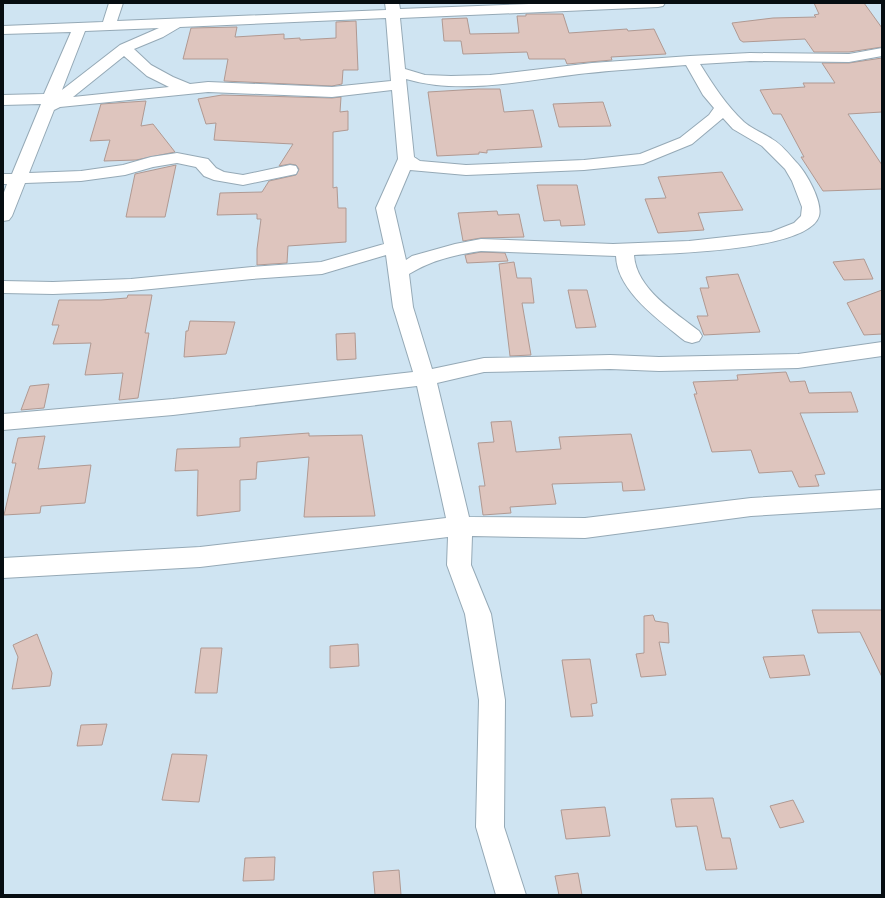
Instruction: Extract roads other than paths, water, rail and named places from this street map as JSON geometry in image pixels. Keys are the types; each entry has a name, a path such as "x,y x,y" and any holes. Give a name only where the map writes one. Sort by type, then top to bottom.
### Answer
{"street":[{"path":"109,25 116,3"},
{"path":"3,30 180,22 393,8 658,3"},
{"path":"393,8 406,159 385,208 399,272 403,307 425,378 460,526 459,565 478,614 492,700 490,827 512,895"},
{"path":"51,103 125,48 158,34 180,22"},
{"path":"3,216 10,179 51,103 80,26"},
{"path":"125,48 138,64 160,78 189,89"},
{"path":"397,59 397,71 424,80 451,81 490,80 592,68 690,60 750,57 849,58 882,52"},
{"path":"399,272 419,260 461,248 481,245 534,248 624,249 688,247 774,237 800,227 810,217 811,207 801,181 791,166 768,143 739,126 705,86 690,60"},
{"path":"3,100 51,103 208,87 242,87 332,92 399,85"},
{"path":"406,159 416,166 466,170 584,165 643,159 686,141 715,118 723,108"},
{"path":"10,179 81,176 125,170 151,162 177,158 202,163 210,172 220,176 243,180 290,170"},
{"path":"3,287 53,288 131,286 252,273 322,268 393,247"},
{"path":"624,249 626,265 637,286 659,309 692,336"},
{"path":"3,422 172,407 425,378 484,365 610,362 659,364 798,362 882,349"},
{"path":"3,568 200,557 460,526 585,528 751,507 882,499"}]}
